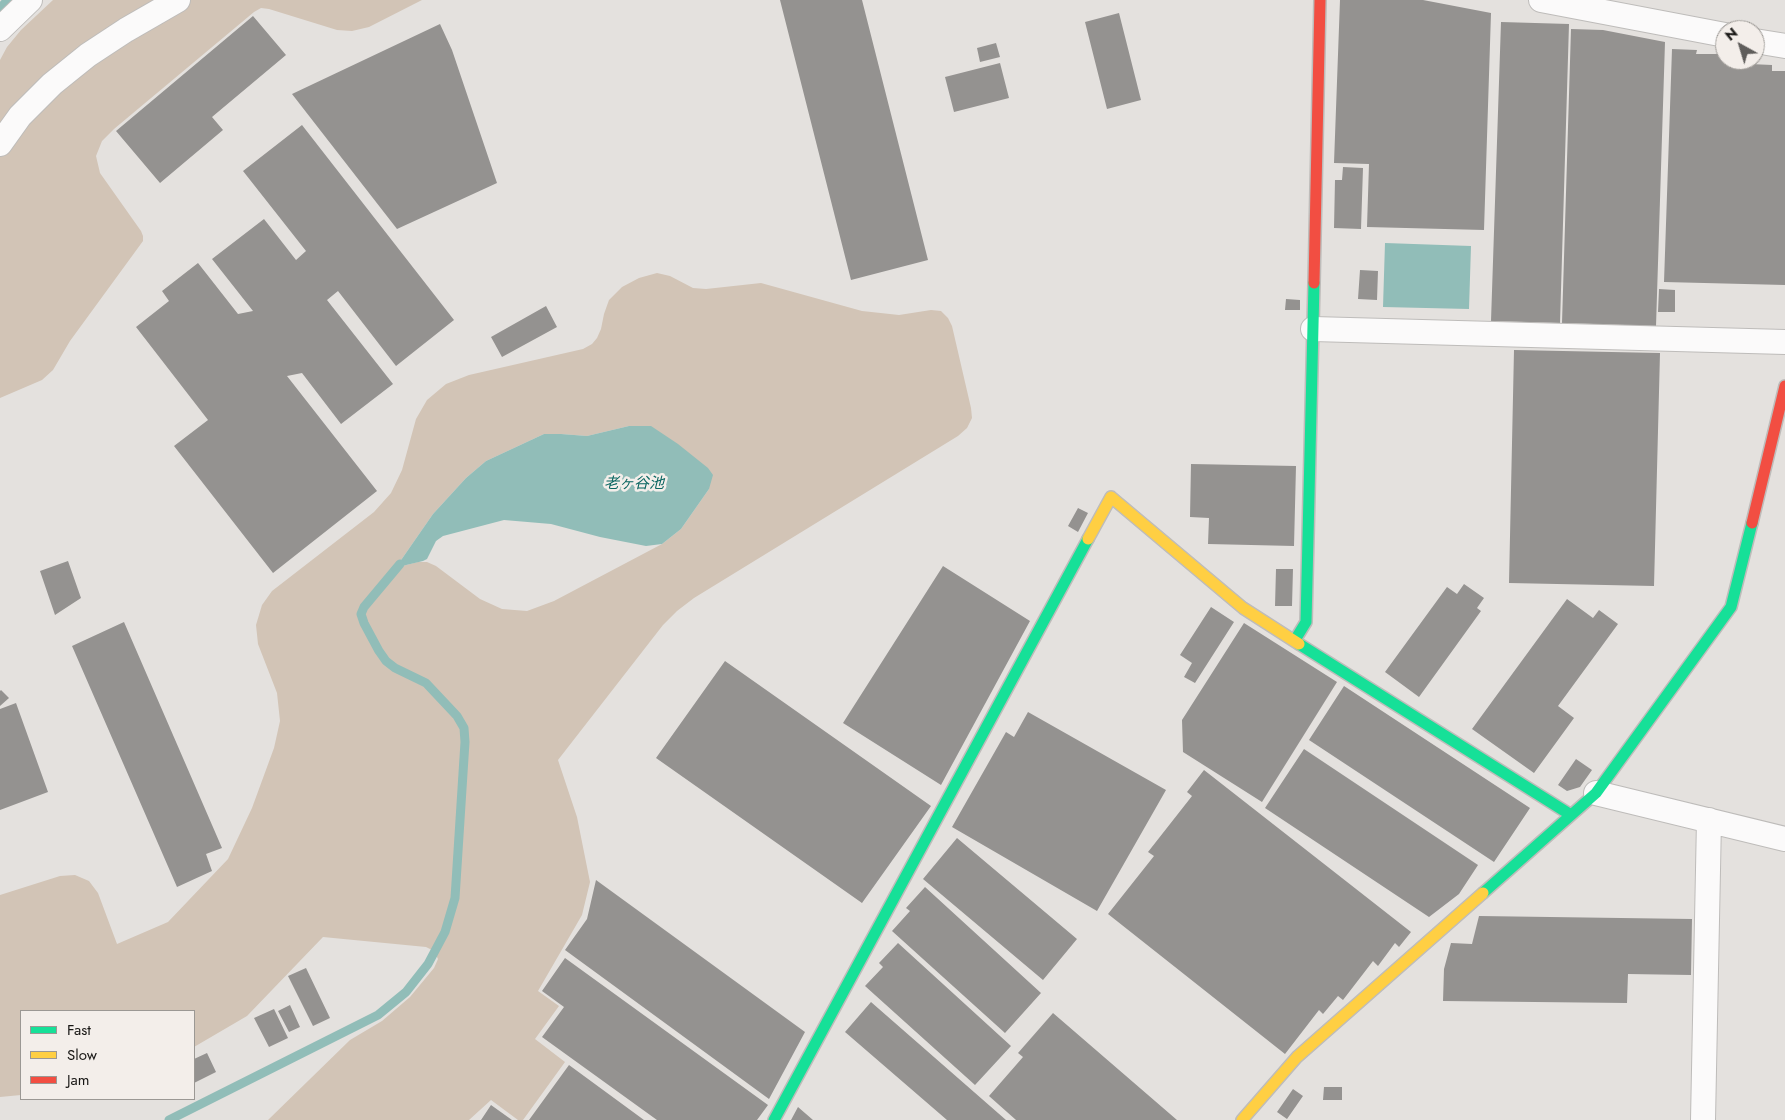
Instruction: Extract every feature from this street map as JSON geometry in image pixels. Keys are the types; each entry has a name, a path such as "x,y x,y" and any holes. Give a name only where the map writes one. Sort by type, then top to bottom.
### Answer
{"street":[{"path":"0,29 30,0"},
{"path":"0,144 20,116 59,78 88,55 118,35 178,0"},
{"path":"1295,640 1306,622 1320,0"},
{"path":"1541,0 1715,33"},
{"path":"1765,43 1785,46"},
{"path":"1313,329 1785,342"},
{"path":"1242,1120 1297,1057 1596,793 1731,607 1785,386"},
{"path":"774,1120 1111,497 1243,608 1571,815"},
{"path":"1596,793 1785,839"},
{"path":"1704,1120 1709,820"}],"shaded area":[{"path":"53,0 422,0 369,27 352,31 337,30 261,8 114,129 102,141 96,156 100,173 141,231 143,241 70,341 53,370 42,380 0,398 0,60 7,47 21,30"},
{"path":"657,273 670,276 693,288 706,289 761,283 862,311 899,315 931,310 941,311 948,318 952,326 972,418 967,428 958,436 694,598 677,611 663,625 558,760 577,817 590,882 582,915 538,991 559,1006 535,1039 565,1062 523,1120 518,1120 491,1100 469,1120 268,1120 350,1040 382,1021 410,997 434,968 438,959 434,951 426,947 323,937 247,1016 195,1046 195,1010 20,1010 20,1095 0,1097 0,895 60,876 75,875 89,881 98,893 117,944 168,922 228,859 252,808 274,748 280,721 277,693 258,644 256,625 262,605 272,591 374,512 391,493 402,470 416,419 427,400 446,384 469,375 583,349 592,344 601,329 609,300 622,287 639,278","holes":["629,426 709,489 681,529 662,544 554,601 527,611 502,609 480,599 436,566 427,562 402,566 399,563 433,514 466,478 486,461 544,434 587,436"]}],"water":[{"path":"1385,243 1471,246 1469,309 1383,307"},
{"name":"老ヶ谷池","path":"629,426 651,426 678,444 708,468 713,475 709,489 681,529 662,544 646,546 600,537 551,524 504,520 443,536 436,541 427,559 402,566 399,563 433,514 466,478 486,461 544,434 587,436"}],"building":[{"path":"780,0 862,0 928,260 851,280"},
{"path":"1340,0 1423,0 1491,13 1484,230 1367,227 1369,164 1334,163"},
{"path":"1119,13 1141,100 1107,109 1085,22"},
{"path":"253,16 286,55 212,117 223,130 160,183 116,131"},
{"path":"1501,22 1569,24 1560,323 1491,321"},
{"path":"440,24 452,50 497,183 397,229 292,94"},
{"path":"1571,29 1603,30 1665,42 1656,326 1562,323"},
{"path":"996,43 1000,57 980,62 977,48"},
{"path":"1672,49 1697,50 1696,54 1715,54 1715,70 1765,70 1765,65 1772,65 1772,71 1785,71 1785,285 1664,282"},
{"path":"1000,63 1009,98 954,112 945,77"},
{"path":"302,125 454,320 396,366 338,291 327,300 393,384 341,424 302,373 287,376 377,491 273,573 174,446 208,420 136,327 169,301 162,291 198,263 238,314 253,311 212,259 264,219 296,260 306,251 243,171"},
{"path":"1343,167 1363,168 1361,229 1334,228 1335,180 1342,180"},
{"path":"1360,270 1378,271 1377,300 1358,299"},
{"path":"1659,289 1675,290 1675,312 1658,312"},
{"path":"1286,299 1300,300 1300,310 1285,310"},
{"path":"546,306 557,327 502,357 491,337"},
{"path":"1514,350 1660,353 1654,586 1509,583"},
{"path":"1191,464 1296,466 1294,546 1208,544 1209,518 1190,517"},
{"path":"1078,508 1088,513 1078,532 1068,526"},
{"path":"68,561 81,598 55,615 40,571"},
{"path":"943,566 1030,621 941,785 843,723"},
{"path":"1276,569 1293,569 1292,606 1275,606"},
{"path":"1464,584 1484,598 1477,608 1481,611 1419,697 1385,672 1447,587 1457,594"},
{"path":"1567,599 1593,618 1599,610 1618,624 1558,706 1574,718 1534,773 1472,729"},
{"path":"1211,607 1234,622 1195,683 1184,677 1192,663 1180,655"},
{"path":"124,622 222,848 206,854 212,871 177,887 72,646"},
{"path":"1244,623 1337,682 1262,802 1183,752 1182,720"},
{"path":"725,661 931,806 862,903 656,758"},
{"path":"1344,686 1530,808 1494,862 1309,740"},
{"path":"0,691 9,698 0,706"},
{"path":"16,703 48,792 0,810 0,709"},
{"path":"1028,712 1166,790 1097,911 952,827 1006,732 1014,737"},
{"path":"1304,749 1478,865 1459,894 1429,917 1265,808"},
{"path":"1576,759 1592,770 1580,787 1567,791 1558,785"},
{"path":"1204,770 1411,932 1399,947 1395,943 1378,966 1373,961 1343,1000 1338,996 1323,1014 1319,1010 1285,1054 1108,914 1154,856 1148,852 1192,796 1187,792"},
{"path":"957,838 1077,939 1043,980 923,879"},
{"path":"596,880 805,1032 769,1099 565,950 587,919"},
{"path":"925,887 1041,993 1005,1033 892,931 910,911 906,908"},
{"path":"1479,916 1692,919 1691,975 1628,974 1627,1003 1443,1001 1444,969 1451,943 1472,944"},
{"path":"898,943 1011,1046 975,1085 865,986 883,967 879,963"},
{"path":"565,958 768,1105 757,1120 657,1120 542,1037 564,1007 542,991"},
{"path":"306,968 330,1018 313,1026 288,976"},
{"path":"871,1002 1006,1120 947,1120 845,1032"},
{"path":"290,1005 300,1027 289,1032 278,1011"},
{"path":"274,1009 288,1038 269,1047 254,1018"},
{"path":"1053,1013 1177,1120 1016,1120 989,1096 1023,1057 1018,1053"},
{"path":"207,1053 216,1072 195,1082 195,1059"},
{"path":"569,1065 644,1120 529,1120"},
{"path":"1324,1087 1342,1087 1342,1100 1323,1100"},
{"path":"1293,1089 1303,1096 1287,1119 1277,1112"},
{"path":"491,1105 512,1120 481,1120"},
{"path":"798,1107 813,1120 791,1120"}],"waterway":[{"path":"0,8 8,0"},
{"path":"169,1120 378,1015 406,992 428,964 445,932 455,898 465,742 464,728 457,716 426,683 395,668 386,661 364,623 361,614 364,607 400,564"}],"traffic: fast":[{"path":"1295,640 1306,622 1314,283"},
{"path":"1483,893 1596,793 1731,607 1752,523"},
{"path":"774,1120 1088,539"},
{"path":"1299,644 1571,815"}],"traffic: slow":[{"path":"1088,539 1111,497 1243,608 1299,644"},
{"path":"1242,1120 1297,1057 1483,893"}],"traffic: jam":[{"path":"1314,283 1320,0"},
{"path":"1752,523 1785,386"}]}
